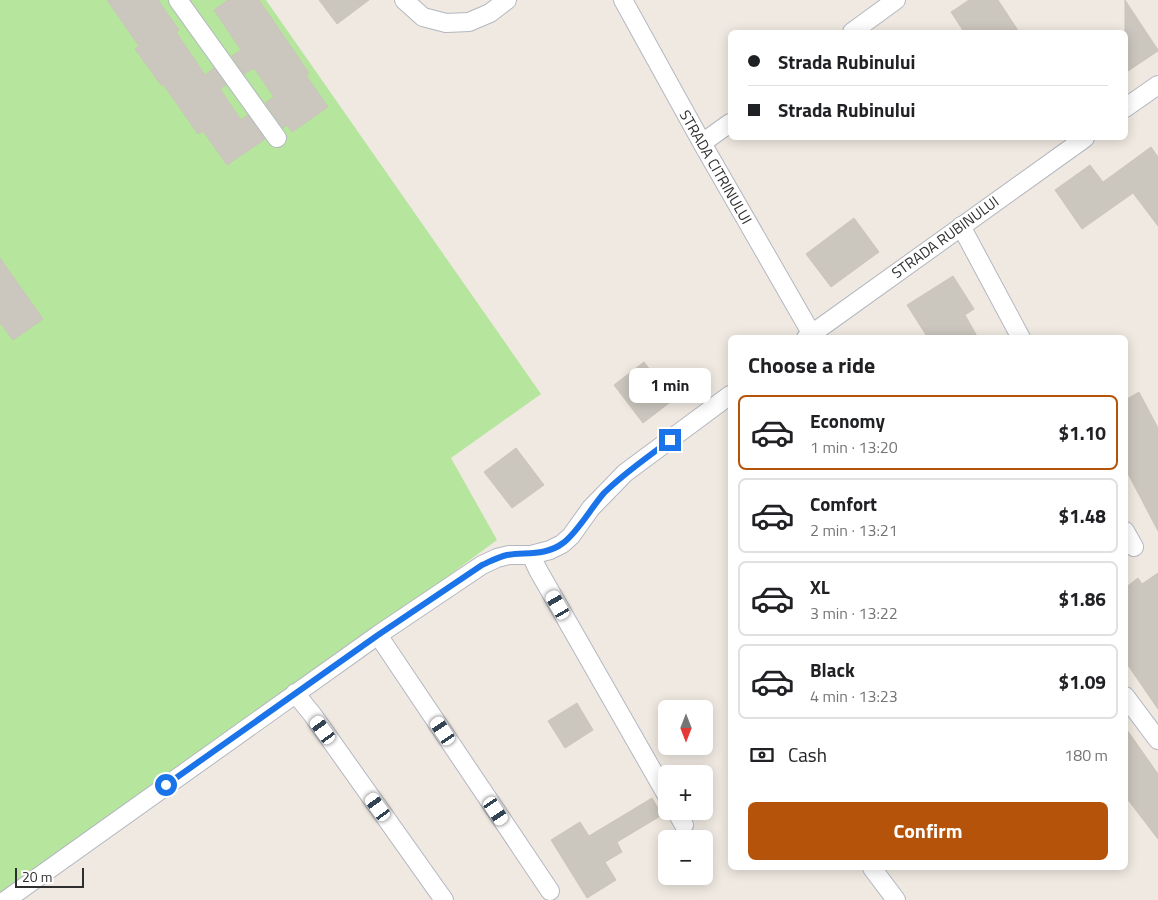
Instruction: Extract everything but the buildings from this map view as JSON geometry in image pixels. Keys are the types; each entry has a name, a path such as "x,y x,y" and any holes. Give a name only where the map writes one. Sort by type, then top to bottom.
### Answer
{"street":[{"path":"178,0 277,138"},
{"path":"404,0 423,17 446,23 469,22 490,12 507,0"},
{"name":"STRADA CITRINULUI","path":"623,0 810,335"},
{"path":"855,30 896,0"},
{"path":"1128,106 1157,88"},
{"path":"702,143 728,124"},
{"name":"STRADA RUBINULUI","path":"812,335 1081,140"},
{"path":"961,226 1019,335"},
{"path":"6,900 378,635 482,565 497,558 509,555 531,555 550,550 562,544 571,536 591,508 625,474 728,397"},
{"path":"1128,536 1134,547"},
{"path":"531,555 658,780"},
{"path":"378,635 550,891"},
{"path":"295,694 312,714 444,900"},
{"path":"1128,700 1158,740"},
{"path":"874,870 896,900"}],"green space":[{"path":"0,0 266,0 541,394 451,458 497,540 9,900 0,900"}],"route":[{"path":"166,785 378,635 482,565 497,558 509,555 531,555 550,550 562,544 571,536 591,508 606,492 625,474 670,440"}]}
